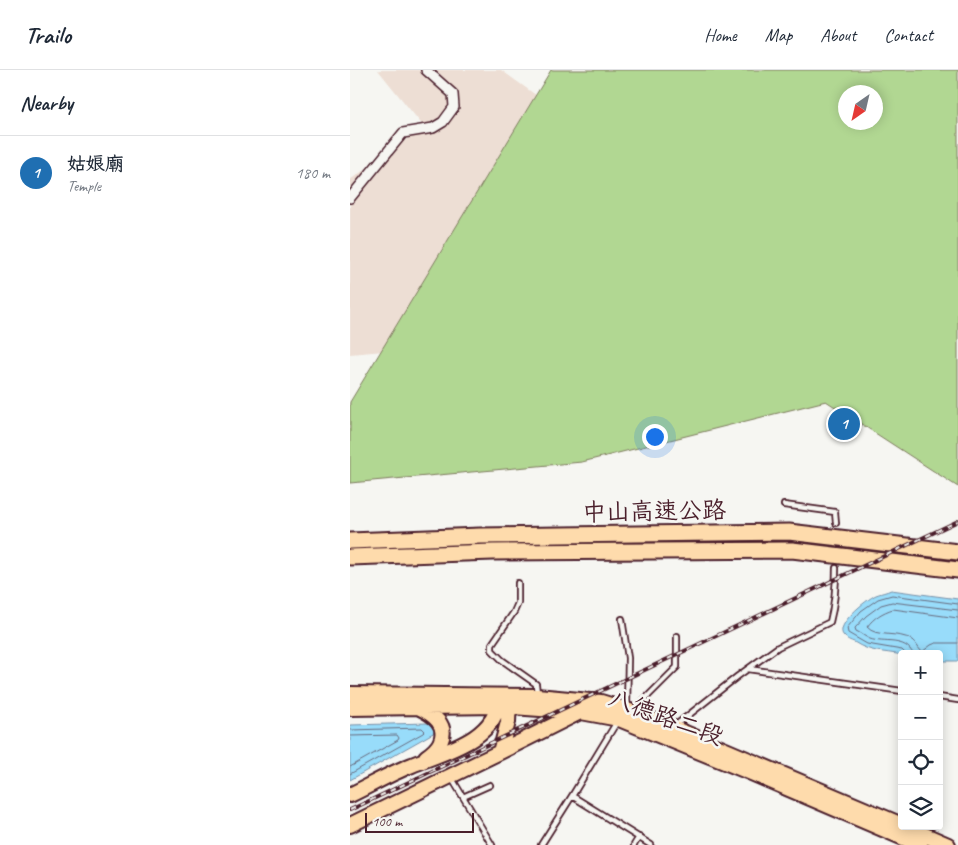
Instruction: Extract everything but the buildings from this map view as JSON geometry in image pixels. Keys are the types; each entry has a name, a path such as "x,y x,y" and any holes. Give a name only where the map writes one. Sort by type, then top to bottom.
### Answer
{"highway":[{"name":"中山高速公路","path":"350,541 480,536 789,532 958,552"},
{"name":"中山高速公路","path":"350,557 493,552 792,550 958,570"}],"main road":[{"name":"八德路二段","path":"350,694 504,701 581,712 626,713 673,728 751,767 898,824"},
{"name":"八德路二段","path":"350,708 504,701 537,696 601,702 751,767 920,845"},
{"path":"500,752 508,722 504,701"},
{"path":"411,765 448,752 468,741 483,730 492,720 504,701"},
{"path":"350,794 411,765 438,748 443,730 440,722 433,715 415,706"},
{"path":"350,824 451,778 581,712"},
{"name":"八德路二段","path":"912,830 948,845"}],"street":[{"path":"350,198 403,133 433,128 443,122 454,107 452,94 426,70"}],"lane":[{"path":"784,505 835,512 836,523"},
{"path":"673,728 778,647 830,622 835,602 836,568"},
{"path":"518,583 518,604 494,641 492,650 502,660 536,684 537,696"},
{"path":"622,618 628,658 626,713"},
{"path":"541,845 626,713 677,667 677,636"},
{"path":"748,669 898,690"},
{"path":"943,698 958,700"},
{"path":"562,729 581,712"},
{"path":"492,845 451,778 536,740"},
{"path":"463,797 490,785"},
{"path":"572,796 651,845"},
{"path":"634,845 639,837"}],"shaded area":[{"path":"378,70 501,70 540,98 429,347 350,354 350,180 424,127"}],"green space":[{"path":"551,70 958,70 958,487 826,401 582,462 350,483 350,402"}],"water":[{"path":"891,590 958,599 958,661 943,661 943,650 898,650 898,654 866,648 845,637 842,632 843,626 852,613 876,595"},
{"path":"428,723 434,726 435,732 350,780 350,725"}],"railway":[{"path":"350,810 958,521"}],"place":[{"name":"姑娘廟","path":"844,424"}]}
